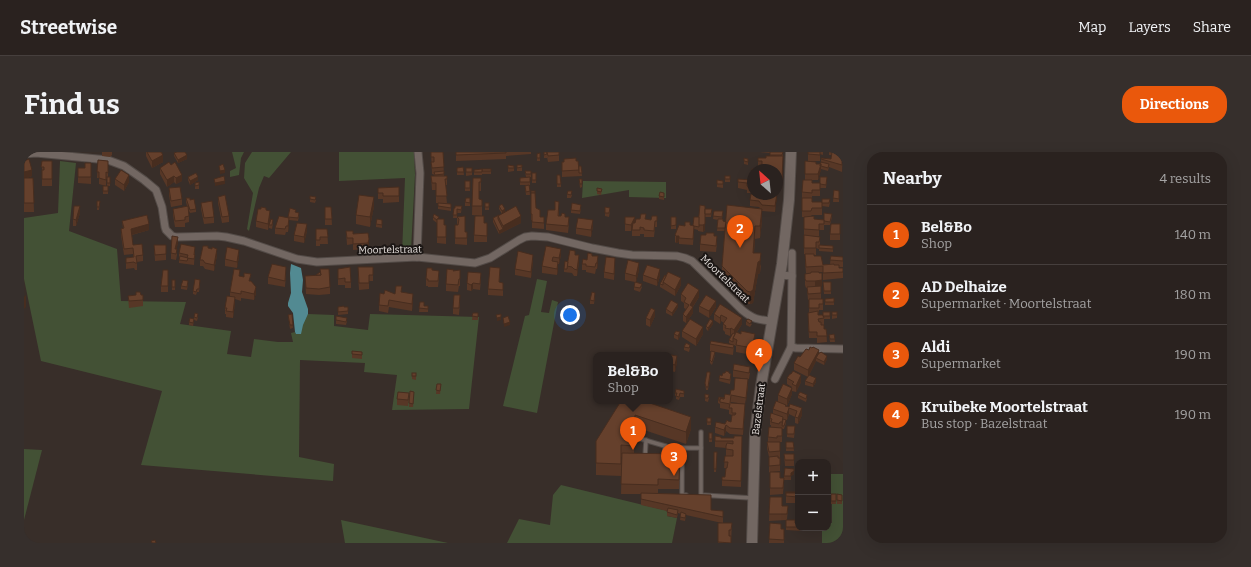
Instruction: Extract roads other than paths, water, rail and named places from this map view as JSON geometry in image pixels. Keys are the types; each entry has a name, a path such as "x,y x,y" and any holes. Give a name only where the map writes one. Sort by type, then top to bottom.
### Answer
{"main road":[{"name":"Bazelstraat","path":"752,543 755,434 761,386 780,276 789,200 791,152"}],"street":[{"path":"417,257 420,173 418,152"},
{"name":"Moortelstraat","path":"24,154 36,153 108,160 124,166 156,190 162,207 166,230 169,234 176,237 226,237 244,241 307,262 417,257 475,263 490,258 525,237 548,237 592,248 632,255 677,256 685,258 692,261 742,310 762,321 772,321"},
{"name":"Bazelstraat","path":"775,379 791,347 792,253"},
{"path":"780,276 792,276"},
{"path":"791,347 843,349"}],"lane":[{"path":"640,432 641,439 664,446 672,448 701,448"},
{"path":"701,432 701,495"},
{"path":"645,459 646,440"},
{"path":"664,446 664,460"},
{"path":"682,448 682,495 689,495"},
{"path":"695,495 753,498"}],"water":[{"path":"291,264 301,268 303,280 302,292 308,309 308,314 301,334 296,334 295,332 293,313 288,306 291,293"}],"place":[{"name":"AD Delhaize","path":"740,248"},
{"name":"Kruibeke Moortelstraat","path":"759,372"},
{"name":"Bel&Bo","path":"633,450"},
{"name":"Aldi","path":"674,476"}]}
